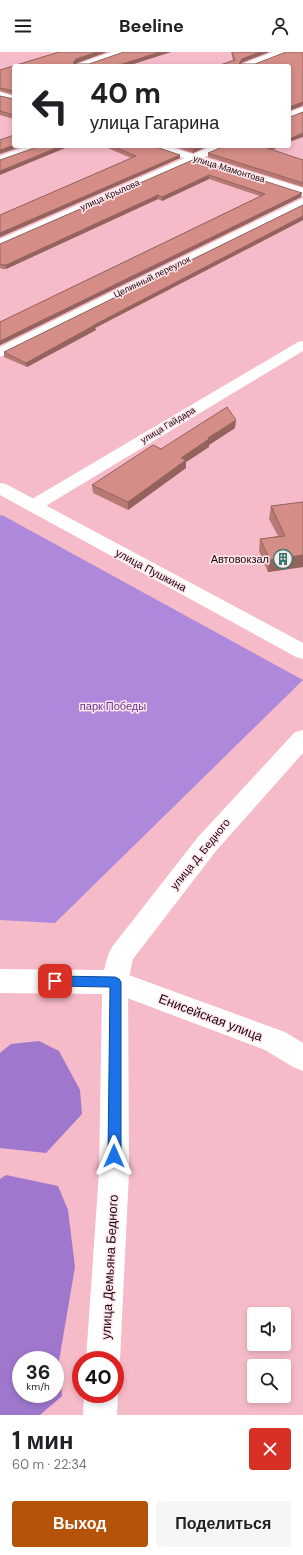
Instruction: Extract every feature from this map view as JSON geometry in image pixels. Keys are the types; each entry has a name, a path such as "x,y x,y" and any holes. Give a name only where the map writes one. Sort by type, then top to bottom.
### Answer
{"street":[{"path":"86,64 121,52"},
{"path":"250,64 282,52"},
{"path":"0,94 12,89"},
{"path":"0,94 12,98"},
{"path":"291,115 303,110"},
{"path":"0,160 32,148"},
{"name":"улица Мамонтова","path":"162,148 303,192"},
{"name":"улица Крылова","path":"0,244 216,148"},
{"name":"Целинный переулок","path":"0,353 303,202"},
{"name":"улица Гайдара","path":"33,506 303,345"},
{"name":"улица Пушкина","path":"0,488 303,652"},
{"name":"улица Д. Бедного","path":"115,982 121,955 207,844 303,738"},
{"path":"0,981 115,982"},
{"name":"Енисейская улица","path":"115,982 274,1042 303,1058"},
{"name":"улица Демьяна Бедного","path":"104,1351 114,1172 115,982"},
{"path":"100,1415 101,1403"}],"green space":[{"name":"парк Победы","path":"2,515 303,680 55,923 0,920 0,516"}],"shaded area":[{"path":"39,1041 59,1051 80,1090 82,1114 46,1153 0,1148 0,1053 11,1044"},
{"path":"6,1175 58,1186 68,1210 75,1267 61,1351 12,1351 12,1403 54,1403 40,1415 0,1415 0,1179"}],"building":[{"path":"59,52 97,52 76,59 73,63 75,64 20,64"},
{"path":"124,52 160,52 122,64 89,64"},
{"path":"232,52 260,52 242,59 239,64 223,64 235,60"},
{"path":"286,52 303,52 303,102 291,106 291,64 255,64"},
{"path":"12,66 12,91 0,88 0,70"},
{"path":"0,96 12,99 12,114 0,111"},
{"path":"303,112 303,133 291,138 291,117"},
{"path":"12,136 12,146 0,150 0,140"},
{"path":"34,148 56,148 0,171 0,160"},
{"path":"117,148 159,148 180,155 0,233 0,215 136,156"},
{"path":"220,148 267,148 303,160 303,183 208,153"},
{"path":"195,159 302,193 0,341 0,322 265,194 209,175 162,197 158,195 6,265 0,264 0,244"},
{"path":"303,205 303,216 94,325 26,363 4,352"},
{"path":"227,407 236,420 181,458 186,460 128,502 92,485 153,445 161,449"},
{"path":"303,502 303,555 270,560 260,539 285,536 271,506"}],"place":[{"name":"Автовокзал","path":"283,559"}],"route":[{"path":"55,981 115,982 114,1156"}]}
